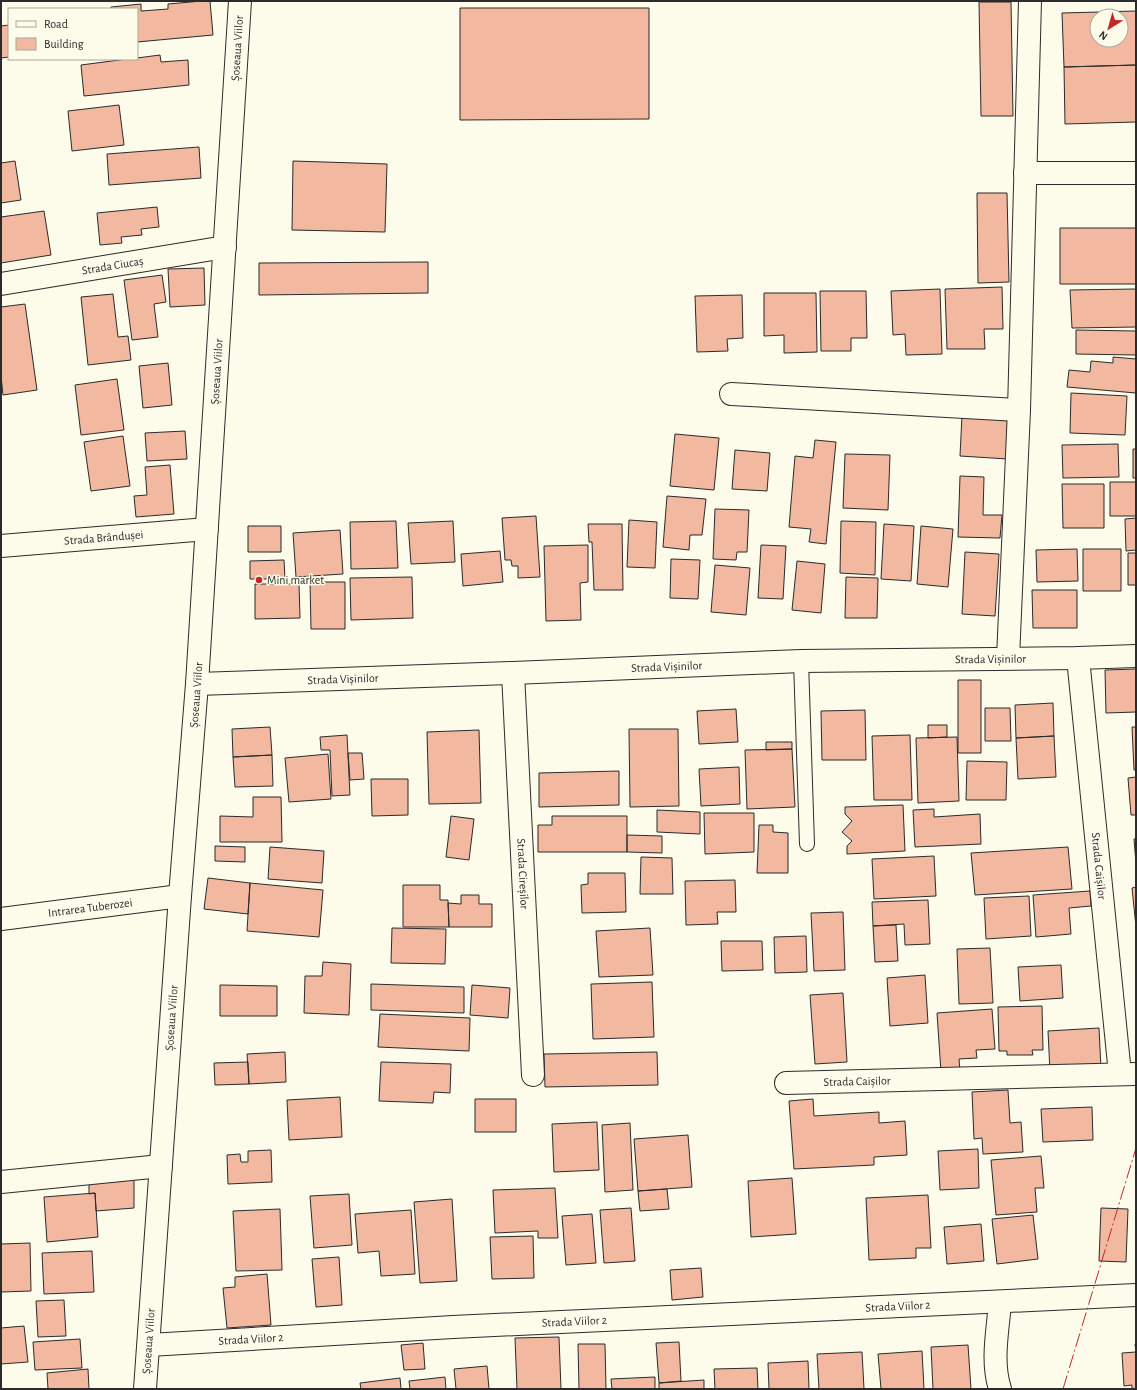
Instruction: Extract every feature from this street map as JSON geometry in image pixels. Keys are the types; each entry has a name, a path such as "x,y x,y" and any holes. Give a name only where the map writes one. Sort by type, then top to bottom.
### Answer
{"street":[{"name":"Șoseaua Viilor","path":"145,1389 180,896 197,684 240,1"},
{"path":"1008,658 1019,410 1030,1"},
{"path":"1025,174 1136,173"},
{"name":"Strada Ciucaș","path":"1,284 225,247"},
{"path":"731,394 1019,410"},
{"name":"Strada Brândușei","path":"1,546 207,529"},
{"name":"Strada Vișinilor","path":"197,684 801,661 1136,656"},
{"name":"Strada Caișilor","path":"786,1083 1128,1074 1078,658"},
{"name":"Strada Cireșilor","path":"513,673 533,1075"},
{"name":"Intrarea Tuberozei","path":"1,918 180,896"},
{"path":"1,1182 161,1166"},
{"name":"Strada Viilor 2","path":"149,1345 453,1327 1136,1295"},
{"path":"1000,1302 996,1358 997,1380 1000,1389"}],"lane":[{"path":"801,661 807,844"}],"building":[{"path":"210,1 213,35 138,42 138,8 111,8 141,4 141,11 168,9 168,4"},
{"path":"979,2 1011,2 1013,116 981,116"},
{"path":"460,8 649,8 649,119 460,120"},
{"path":"1129,11 1136,11 1136,65 1064,67 1062,13 1089,12 1089,48 1129,48"},
{"path":"8,25 8,57 1,58 1,26"},
{"path":"160,55 161,62 188,60 189,85 84,96 81,65 119,60 138,60 138,58"},
{"path":"1136,65 1136,122 1065,124 1064,67"},
{"path":"119,105 124,145 72,151 68,111"},
{"path":"199,147 201,178 109,185 107,154"},
{"path":"15,161 21,200 1,203 1,163"},
{"path":"293,161 387,164 385,232 292,230"},
{"path":"977,193 1007,193 1009,282 978,283"},
{"path":"157,207 159,227 141,229 142,235 121,237 122,243 100,245 97,213"},
{"path":"44,211 51,255 1,263 1,217"},
{"path":"1060,228 1136,228 1136,284 1060,284"},
{"path":"428,262 428,293 259,295 259,263"},
{"path":"204,268 205,305 170,307 168,269"},
{"path":"162,275 166,302 154,304 158,337 132,340 124,280"},
{"path":"1002,287 1003,329 984,329 985,349 947,349 945,289"},
{"path":"940,289 942,354 906,355 905,334 893,335 891,291"},
{"path":"1136,289 1136,327 1072,328 1070,290"},
{"path":"820,291 866,291 867,338 851,338 851,351 821,351"},
{"path":"764,293 816,293 817,352 784,353 784,335 764,336"},
{"path":"113,294 118,337 128,336 131,360 88,365 81,297"},
{"path":"742,295 743,338 727,339 728,351 697,352 695,296"},
{"path":"25,304 37,390 3,395 1,376 1,307"},
{"path":"1076,330 1136,331 1136,355 1076,354"},
{"path":"1113,357 1136,359 1136,393 1067,387 1069,370 1090,372 1091,361 1113,363"},
{"path":"168,363 172,405 143,408 139,366"},
{"path":"117,379 124,430 81,435 75,385"},
{"path":"1071,393 1127,396 1125,435 1070,433"},
{"path":"962,415 1009,418 1008,459 960,456"},
{"path":"185,431 187,459 147,461 145,433"},
{"path":"675,434 719,438 714,490 670,486"},
{"path":"123,436 130,486 91,491 84,442"},
{"path":"815,440 836,442 826,544 809,542 811,529 789,527 795,456 813,458"},
{"path":"1118,444 1119,477 1063,478 1062,445"},
{"path":"1133,449 1136,449 1136,478 1133,478"},
{"path":"735,450 770,453 767,491 732,489"},
{"path":"845,454 890,455 888,510 843,508"},
{"path":"170,465 174,514 136,517 134,496 147,495 145,467"},
{"path":"960,476 984,477 983,515 1002,515 1000,538 958,537"},
{"path":"1110,482 1136,482 1136,516 1110,516"},
{"path":"1062,484 1104,484 1104,528 1063,528"},
{"path":"667,496 706,499 702,535 690,535 689,550 663,547"},
{"path":"715,509 749,510 747,552 737,552 736,560 713,559"},
{"path":"536,516 540,577 518,578 518,566 512,566 511,560 505,560 502,518"},
{"path":"1136,518 1136,550 1126,551 1125,519"},
{"path":"629,520 657,522 655,568 627,567"},
{"path":"396,521 398,568 351,569 350,522"},
{"path":"453,521 455,562 411,564 408,523"},
{"path":"841,521 876,522 875,575 840,573"},
{"path":"588,524 622,524 623,590 594,590 592,542 589,542"},
{"path":"884,524 914,526 911,581 881,579"},
{"path":"248,526 281,526 281,552 248,552"},
{"path":"921,526 953,529 948,587 917,584"},
{"path":"340,530 343,574 296,577 293,533"},
{"path":"588,545 588,582 580,583 581,620 546,621 544,546"},
{"path":"761,545 786,546 783,599 758,598"},
{"path":"1077,549 1078,581 1037,582 1036,550"},
{"path":"1083,549 1121,549 1121,591 1083,591"},
{"path":"500,551 503,582 463,586 461,554"},
{"path":"965,552 999,554 995,616 962,614"},
{"path":"1128,553 1136,553 1136,585 1128,585"},
{"path":"671,559 700,560 698,599 670,598"},
{"path":"284,560 285,579 250,579 250,561"},
{"path":"797,561 825,564 821,613 792,610"},
{"path":"715,565 750,568 746,615 711,612"},
{"path":"412,577 413,618 351,620 350,578"},
{"path":"846,577 878,578 877,618 845,618"},
{"path":"310,582 345,582 345,629 311,629"},
{"path":"255,584 299,584 300,618 255,619"},
{"path":"1032,590 1077,590 1077,628 1033,628"},
{"path":"1136,669 1136,712 1106,713 1105,670"},
{"path":"958,680 981,680 981,753 958,753"},
{"path":"1053,703 1054,736 1016,738 1015,705"},
{"path":"985,708 1010,708 1011,741 985,741"},
{"path":"736,709 738,742 699,744 697,711"},
{"path":"865,710 866,760 822,760 821,711"},
{"path":"928,725 947,725 947,737 928,738"},
{"path":"270,727 272,755 233,757 232,729"},
{"path":"1132,727 1136,727 1136,770 1134,770"},
{"path":"629,729 678,729 679,806 630,807"},
{"path":"479,730 481,803 429,804 427,732"},
{"path":"347,735 350,795 332,796 330,750 321,750 320,737"},
{"path":"910,735 912,800 874,800 872,736"},
{"path":"1054,736 1056,777 1018,779 1016,738"},
{"path":"957,737 959,801 918,803 916,738"},
{"path":"766,742 792,742 792,749 766,750"},
{"path":"792,749 795,807 747,809 745,750"},
{"path":"348,753 362,753 364,779 350,780"},
{"path":"328,754 331,799 289,802 285,758"},
{"path":"272,755 273,786 235,787 233,757"},
{"path":"967,761 1007,762 1006,800 966,800"},
{"path":"739,767 740,804 701,806 699,769"},
{"path":"619,771 619,805 539,807 539,773"},
{"path":"1136,777 1136,815 1131,815 1128,778"},
{"path":"371,779 408,779 408,815 372,816"},
{"path":"253,797 281,797 282,842 220,842 220,816 253,817"},
{"path":"903,805 905,851 847,854 847,846 852,841 842,832 852,821 845,814 845,807"},
{"path":"934,809 934,817 980,814 981,844 915,847 913,810"},
{"path":"657,810 700,812 700,834 657,832"},
{"path":"704,813 754,813 754,852 705,854"},
{"path":"451,816 474,819 469,860 446,857"},
{"path":"552,816 627,816 627,852 538,852 538,825 552,825"},
{"path":"759,825 773,825 773,832 788,833 788,873 757,873"},
{"path":"627,835 662,836 662,853 627,852"},
{"path":"1134,839 1136,839 1136,864"},
{"path":"215,846 245,847 245,862 215,861"},
{"path":"270,847 324,851 322,883 268,879"},
{"path":"1068,847 1072,889 975,895 971,853"},
{"path":"934,856 936,896 874,899 872,859"},
{"path":"641,857 672,858 673,894 640,894"},
{"path":"588,873 625,873 626,912 582,913 581,885 588,884"},
{"path":"208,878 250,883 248,914 204,909"},
{"path":"735,880 736,912 717,912 718,924 686,925 685,881"},
{"path":"250,883 323,890 319,937 247,931"},
{"path":"403,885 440,885 440,900 448,900 449,927 403,927"},
{"path":"1136,887 1136,927 1132,888"},
{"path":"1090,891 1091,906 1069,908 1071,934 1036,937 1033,895"},
{"path":"461,895 479,895 479,904 492,904 492,927 449,927 448,903 461,904"},
{"path":"1029,896 1031,936 986,939 984,898"},
{"path":"928,900 930,944 905,945 904,924 873,926 872,902"},
{"path":"843,912 845,970 814,971 811,913"},
{"path":"896,925 898,961 875,962 873,926"},
{"path":"392,928 446,929 445,964 391,963"},
{"path":"650,928 653,975 599,977 596,931"},
{"path":"806,936 807,972 775,973 774,937"},
{"path":"721,941 762,941 763,970 722,971"},
{"path":"990,948 993,1003 959,1004 957,949"},
{"path":"323,962 351,964 349,1015 304,1013 305,976 322,976"},
{"path":"1061,965 1063,998 1020,1001 1018,967"},
{"path":"925,975 928,1023 890,1026 887,978"},
{"path":"652,982 654,1037 593,1039 591,984"},
{"path":"371,984 464,987 464,1013 371,1010"},
{"path":"220,985 277,986 277,1016 220,1016"},
{"path":"472,985 510,988 508,1018 470,1015"},
{"path":"843,993 847,1062 815,1064 810,995"},
{"path":"1042,1006 1043,1050 1032,1050 1033,1055 1007,1055 1007,1051 999,1051 998,1007"},
{"path":"992,1009 995,1049 976,1050 977,1058 959,1059 960,1071 941,1072 937,1013"},
{"path":"380,1014 470,1018 469,1051 378,1047"},
{"path":"1099,1028 1101,1069 1050,1072 1048,1031"},
{"path":"285,1052 286,1082 249,1084 247,1054"},
{"path":"657,1052 658,1085 545,1087 544,1054"},
{"path":"248,1062 249,1084 215,1085 214,1063"},
{"path":"381,1062 451,1064 450,1093 434,1092 433,1103 379,1101"},
{"path":"1008,1090 1010,1123 1021,1122 1023,1152 983,1154 982,1138 974,1139 972,1092"},
{"path":"340,1097 342,1137 289,1140 287,1100"},
{"path":"475,1099 516,1099 516,1132 475,1132"},
{"path":"813,1099 814,1116 879,1112 879,1123 905,1121 907,1155 874,1157 874,1165 794,1169 789,1101"},
{"path":"1092,1107 1093,1140 1043,1142 1041,1109"},
{"path":"597,1122 599,1170 554,1172 552,1124"},
{"path":"630,1123 633,1190 605,1192 602,1125"},
{"path":"688,1135 692,1187 638,1191 634,1139"},
{"path":"978,1149 979,1188 940,1190 938,1151"},
{"path":"271,1150 272,1182 228,1184 227,1155 240,1154 241,1162 248,1162 248,1151"},
{"path":"1041,1156 1044,1188 1035,1188 1037,1212 996,1215 991,1160"},
{"path":"134,1175 134,1208 96,1211 95,1193 89,1194 89,1181"},
{"path":"792,1178 796,1234 751,1237 748,1181"},
{"path":"555,1188 558,1238 538,1238 538,1231 495,1233 493,1190"},
{"path":"667,1189 669,1209 640,1211 638,1191"},
{"path":"95,1193 98,1237 47,1242 44,1197"},
{"path":"349,1194 352,1245 314,1248 310,1196"},
{"path":"928,1195 931,1248 916,1248 916,1258 869,1260 866,1198"},
{"path":"452,1199 457,1281 420,1283 414,1202"},
{"path":"631,1208 635,1261 604,1263 600,1210"},
{"path":"1101,1208 1128,1209 1126,1262 1099,1261"},
{"path":"280,1209 282,1270 236,1271 233,1211"},
{"path":"411,1210 415,1274 381,1276 379,1251 358,1253 355,1214"},
{"path":"592,1214 596,1263 566,1265 562,1216"},
{"path":"1033,1215 1038,1259 997,1264 992,1219"},
{"path":"981,1224 984,1261 947,1264 944,1227"},
{"path":"533,1236 534,1278 492,1279 490,1237"},
{"path":"30,1243 31,1291 1,1292 1,1244"},
{"path":"92,1251 94,1292 44,1294 42,1253"},
{"path":"339,1257 342,1305 316,1307 312,1259"},
{"path":"701,1268 703,1297 672,1300 670,1270"},
{"path":"267,1274 271,1325 227,1328 223,1288 235,1287 235,1277"},
{"path":"64,1300 66,1336 38,1337 36,1301"},
{"path":"24,1326 28,1362 1,1364 1,1328"},
{"path":"559,1337 561,1389 517,1389 515,1338"},
{"path":"80,1339 82,1368 35,1370 33,1342"},
{"path":"679,1342 681,1381 659,1383 656,1343"},
{"path":"423,1343 425,1369 404,1370 401,1345"},
{"path":"578,1344 605,1344 606,1389 579,1389"},
{"path":"968,1345 971,1389 933,1389 931,1347"},
{"path":"922,1351 924,1389 881,1389 878,1354"},
{"path":"862,1352 864,1389 819,1389 817,1354"},
{"path":"1136,1352 1136,1389 1132,1389 1132,1385 1124,1386 1122,1353"},
{"path":"808,1361 809,1389 769,1389 768,1363"},
{"path":"487,1366 489,1389 456,1389 454,1369"},
{"path":"757,1368 758,1389 715,1389 714,1369"},
{"path":"88,1369 89,1389 48,1389 47,1373"},
{"path":"445,1377 446,1389 410,1389 409,1381"},
{"path":"655,1377 655,1389 612,1389 611,1379"},
{"path":"400,1378 401,1389 361,1389 360,1383"},
{"path":"704,1380 704,1389 659,1389 659,1383"}],"power":[{"path":"1063,1389 1136,1148"}],"place":[{"name":"Mini market","path":"259,580"}]}
